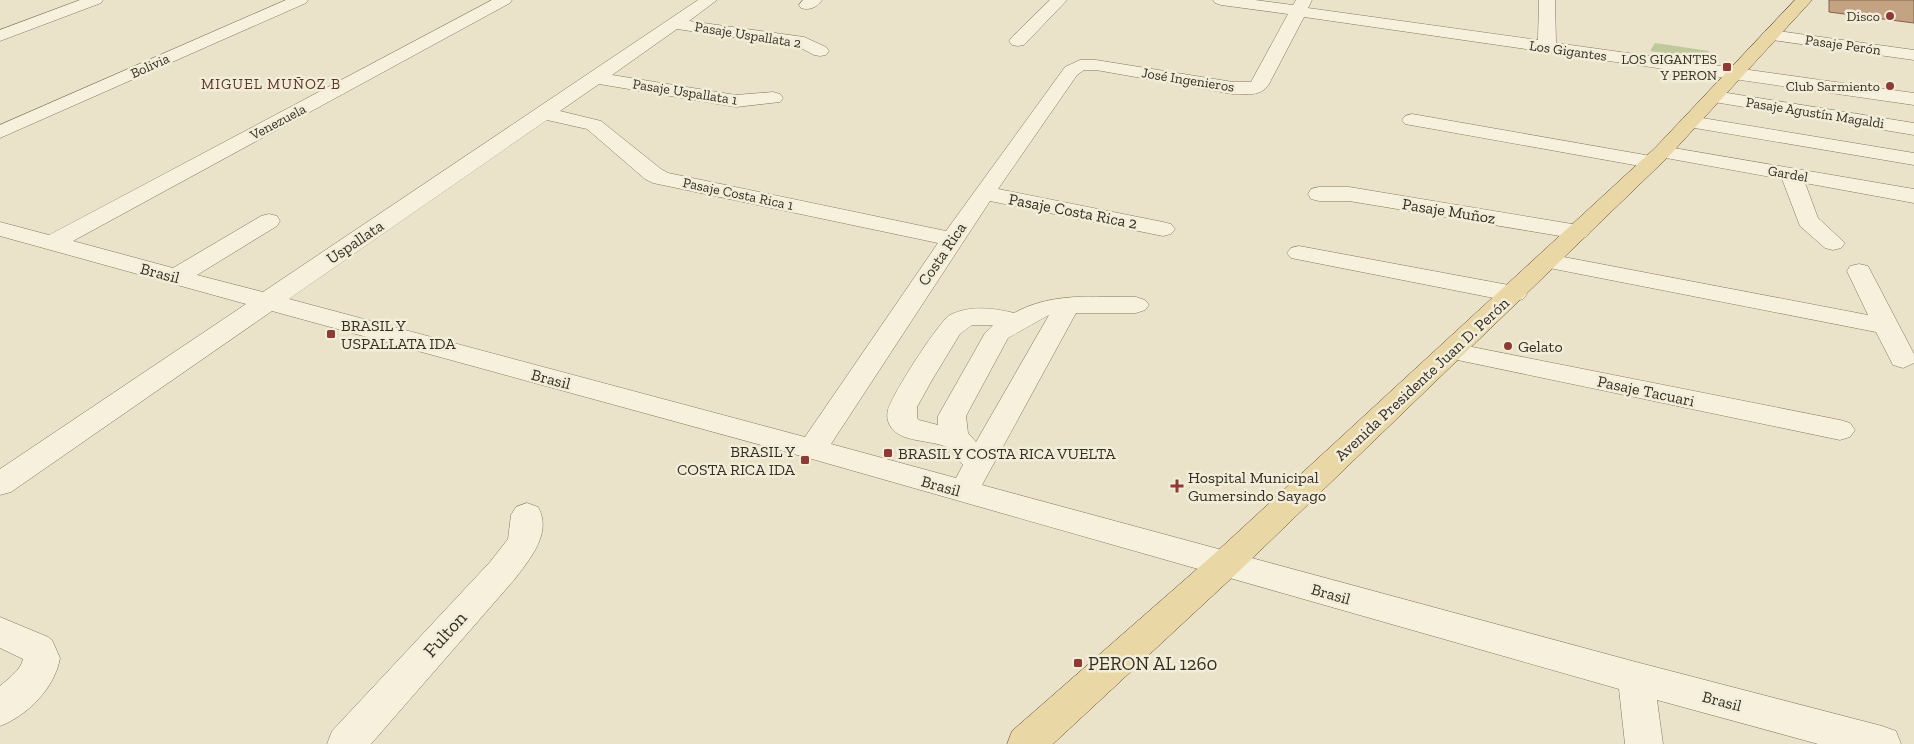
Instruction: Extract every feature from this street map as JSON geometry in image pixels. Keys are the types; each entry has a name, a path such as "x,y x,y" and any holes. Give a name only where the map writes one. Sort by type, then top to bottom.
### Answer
{"main road":[{"name":"Avenida Presidente Juan D. Perón","path":"1026,744 1225,564 1514,294 1657,157 1804,0"}],"street":[{"path":"0,36 95,0"},
{"name":"Bolivia","path":"0,132 300,0"},
{"name":"Venezuela","path":"52,243 504,0"},
{"name":"Uspallata","path":"0,484 709,0"},
{"path":"1018,41 1059,0"},
{"name":"Los Gigantes","path":"1222,0 1301,6 1547,48 1914,99"},
{"path":"1547,0 1547,48"},
{"name":"José Ingenieros","path":"1080,65 1096,65 1233,88 1256,88 1260,84 1301,6"},
{"name":"Pasaje Uspallata 2","path":"675,24 804,42 820,51"},
{"name":"Pasaje Perón","path":"1771,35 1914,55"},
{"name":"Costa Rica","path":"812,449 984,193 1071,70 1080,65"},
{"name":"Pasaje Uspallata 1","path":"597,78 736,101 774,98"},
{"name":"Pasaje Agustín Magaldi","path":"1715,97 1914,129"},
{"name":"Pasaje Costa Rica 1","path":"543,113 594,125 653,174 661,178 952,239"},
{"name":"Gardel","path":"1412,120 1791,175 1914,196"},
{"path":"1690,122 1914,159"},
{"path":"1791,175 1808,221 1833,243"},
{"name":"Pasaje Costa Rica 2","path":"984,193 1162,228"},
{"name":"Pasaje Muñoz","path":"1319,194 1349,194 1578,232"},
{"path":"176,277 269,221"},
{"name":"Brasil","path":"0,229 812,449 1636,678 1882,744"},
{"path":"1299,252 1514,294"},
{"path":"1548,261 1886,326"},
{"path":"1859,271 1903,359"},
{"path":"963,492 1067,305"},
{"path":"980,463 956,440 953,433 952,416 998,333 1038,310 1067,305 1136,305"},
{"path":"956,440 909,428 902,422 903,406 953,324 970,318 984,317 1004,318 1015,322"},
{"name":"Pasaje Tacuari","path":"1452,351 1840,430"},
{"name":"Fulton","path":"346,744 502,570 522,544 528,529 527,515"},
{"path":"0,632 31,646 39,652 42,661 38,672 25,688 0,708"},
{"path":"1636,678 1644,744"}],"green space":[{"path":"1655,43 1709,51 1708,60 1650,51"}],"building":[{"name":"Disco","path":"1829,0 1914,0 1914,23 1829,12"}],"place":[{"name":"Disco","path":"1890,16"},
{"name":"LOS GIGANTES Y PERON","path":"1727,67"},
{"name":"Club Sarmiento","path":"1890,86"},
{"name":"BRASIL Y USPALLATA IDA","path":"331,334"},
{"name":"Gelato","path":"1508,346"},
{"name":"BRASIL Y COSTA RICA VUELTA","path":"888,453"},
{"name":"BRASIL Y COSTA RICA IDA","path":"805,460"},
{"name":"Hospital Municipal Gumersindo Sayago","path":"1177,486"},
{"name":"PERON AL 1260","path":"1078,663"}],"district":[{"name":"MIGUEL MUÑOZ B","path":"271,84"}]}
